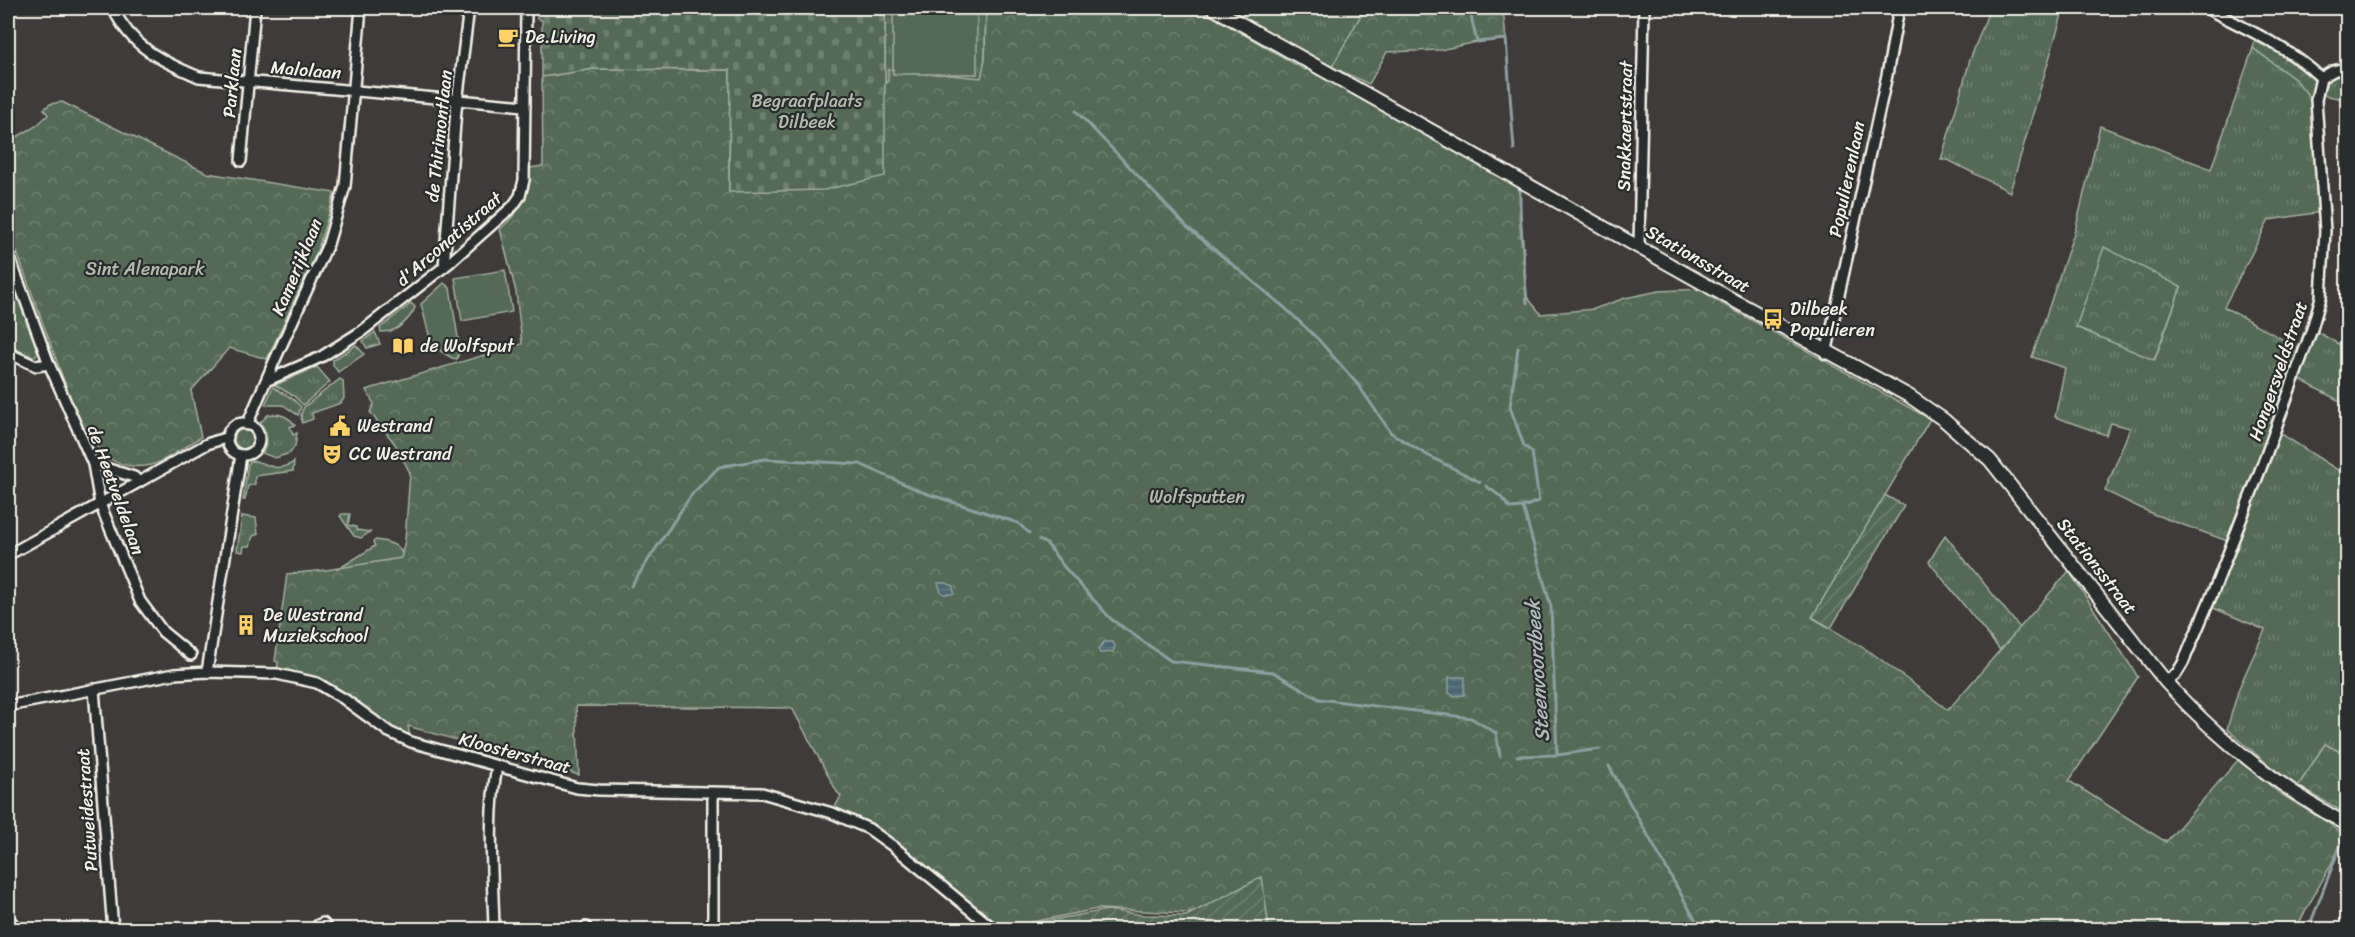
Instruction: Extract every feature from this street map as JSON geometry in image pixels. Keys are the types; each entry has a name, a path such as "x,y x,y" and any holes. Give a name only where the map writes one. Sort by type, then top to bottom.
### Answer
{"street":[{"name":"Malolaan","path":"112,8 139,45 164,62 199,77 525,106"},
{"name":"Parklaan","path":"241,162 255,8"},
{"name":"Kamerijklaan","path":"247,424 328,244 345,186 361,8"},
{"name":"de Thirimontlaan","path":"444,267 456,110 469,8"},
{"name":"d'Arconatistraat","path":"266,381 343,345 444,267 508,212 520,196 524,180 526,8"},
{"name":"Stationsstraat","path":"1213,8 1639,246 1826,354 1909,396 1944,420 1990,460 2166,682 2185,702 2284,787 2348,825"},
{"name":"Snakkaertstraat","path":"1639,246 1644,8"},
{"name":"Populierenlaan","path":"1826,354 1887,75 1899,8"},
{"path":"2206,8 2283,49 2311,68 2321,78 2333,71 2348,67"},
{"name":"Hongersveldstraat","path":"2166,682 2177,673 2183,663 2216,585 2312,329 2321,297 2325,231 2316,100 2321,78"},
{"name":"de Heetveldelaan","path":"8,254 49,364 93,464 100,504 140,601 164,632 191,655"},
{"path":"8,290 11,279 15,276"},
{"path":"8,353 36,366 49,364"},
{"path":"247,424 257,433 258,445 251,453 241,455 231,449 228,437 235,426 247,424"},
{"path":"8,555 207,444 228,437"},
{"path":"207,672 241,455"},
{"path":"93,464 134,477 139,482"},
{"name":"Kloosterstraat","path":"8,706 174,674 207,672 277,674 317,683 344,699 389,732 411,742 577,788 762,793 832,813 869,829 995,930"},
{"name":"Putweidestraat","path":"94,689 113,930"},
{"path":"494,930 492,829 497,766"},
{"path":"713,793 713,930"},
{"path":"8,918 18,930"},
{"path":"316,930 318,925 323,923 329,930"}],"green space":[{"name":"Begraafplaats Dilbeek","path":"537,8 885,8 885,176 824,190 729,192 730,70 594,69 542,77 542,20 537,19"},
{"path":"885,8 986,8 984,81 885,82"},
{"path":"893,8 977,8 977,74 893,74"},
{"name":"Wolfsputten","path":"986,8 1198,8 1305,70 1307,69 1519,187 1527,297 1541,314 1594,309 1625,298 1659,291 1702,289 1712,294 1710,297 1930,419 1813,618 1872,653 1948,710 2069,571 2138,677 2069,781 2166,842 2239,759 2279,793 2327,822 2346,837 2299,923 2347,929 1255,930 1249,907 1187,913 1097,909 1003,928 873,824 835,807 841,796 792,708 576,706 579,775 408,726 411,742 317,683 277,674 278,662 275,661 287,574 401,558 405,540 410,473 395,444 370,412 374,404 366,390 522,344 516,292 500,229 519,209 525,195 530,168 543,166 542,77 594,69 730,70 729,192 888,81 888,69 981,78 985,59"},
{"path":"1225,8 1365,8 1332,67"},
{"path":"1365,8 1503,8 1506,39 1477,42 1440,50 1387,52 1369,84 1332,67"},
{"path":"1990,8 2064,8 2010,192 1948,160 1941,160 1970,60"},
{"path":"2255,41 2294,60 2316,79 2312,100 2296,80 2253,48"},
{"path":"2253,48 2296,80 2312,100 2321,212 2269,220 2224,307 2300,349 2272,428 2347,476 2347,731 2340,752 2325,744 2298,786 2270,766 2227,729 2239,688 2265,630 2211,607 2236,544 2153,514 2105,491 2130,428 2111,423 2106,435 2055,417 2065,368 2032,357 2076,227 2100,126 2211,169","holes":["2181,287 2155,359 2076,327"]},
{"path":"2347,72 2347,100 2323,95 2324,82"},
{"name":"Sint Alenapark","path":"62,102 207,173 335,193 317,252 267,359 229,348 191,391 201,437 156,464 138,467 116,462 92,442 79,422 8,228 8,142 36,126 48,115 44,109 50,104"},
{"path":"2104,247 2181,287 2154,360 2076,327"},
{"path":"505,270 512,312 462,321 455,278"},
{"path":"444,283 450,288 460,350 457,359 432,346 421,304"},
{"path":"13,299 22,303 39,348 38,353 33,357 14,348 8,342 8,309"},
{"path":"411,303 415,307 406,321 395,329 381,332 380,328"},
{"path":"2314,330 2347,349 2347,405 2295,377"},
{"path":"375,332 380,344 367,348 363,341"},
{"path":"356,345 364,354 338,372 333,365 333,360"},
{"path":"317,367 330,382 303,405 294,396 275,385"},
{"path":"340,379 343,381 344,398 341,403 312,413 313,419 302,423 301,414 304,407"},
{"path":"273,387 293,399 301,407 298,415 283,405 265,405"},
{"path":"274,414 291,420 295,425 290,427 293,435 297,433 295,446 290,453 275,458 262,453 267,438 260,423 268,415"},
{"path":"244,429 251,432 254,439 251,446 244,449 237,446 234,439 237,432"},
{"path":"251,461 276,467 287,466 294,462 293,471 255,476 255,484 248,486 245,500 243,500 248,464"},
{"path":"1885,495 1904,506 1831,628 1812,617"},
{"path":"350,514 348,525 356,527 357,530 370,532 361,538 354,536 340,516"},
{"path":"242,516 256,518 258,534 253,536 250,546 244,546 243,552 237,551"},
{"path":"1945,535 2020,628 2000,650 1929,562"},
{"path":"376,540 394,545 405,559 335,571 375,546 373,542"},
{"path":"2347,731 2347,795 2340,810 2298,786 2325,744 2340,752"},
{"path":"1262,877 1269,929 1008,928 1107,910 1144,915 1186,916"}],"water":[{"path":"938,583 953,586 954,594 941,592"},
{"path":"1104,642 1113,642 1115,646 1113,652 1100,653 1098,649"},
{"path":"1449,677 1465,677 1464,695 1454,696 1449,693"}],"waterway":[{"name":"Steenvoordbeek","path":"1469,8 1477,42 1506,39 1514,150"},
{"path":"1076,111 1187,227 1285,308 1318,339 1359,386 1391,433 1427,455 1480,482"},
{"name":"Steenvoordbeek","path":"1520,188 1520,218 1527,303"},
{"name":"Steenvoordbeek","path":"1518,348 1510,407 1524,446 1532,452 1539,501 1523,507 1551,607 1557,755 1600,749"},
{"path":"631,586 692,494 719,467 765,459 860,464 922,492 1018,523 1029,533"},
{"path":"1486,486 1500,496 1510,508 1523,507"},
{"path":"1039,540 1047,544 1065,568 1111,619 1171,661 1273,672 1319,699 1471,718 1496,733 1500,756"},
{"path":"1517,756 1557,755"},
{"name":"Steenvoordbeek","path":"1609,766 1701,930"},
{"path":"2308,930 2342,841"}],"place":[{"name":"De.Living","path":"508,37"},
{"name":"Dilbeek Populieren","path":"1773,319"},
{"name":"de Wolfsput","path":"403,346"},
{"name":"Westrand","path":"340,426"},
{"name":"CC Westrand","path":"332,454"},
{"name":"De Westrand Muziekschool","path":"246,625"}]}
